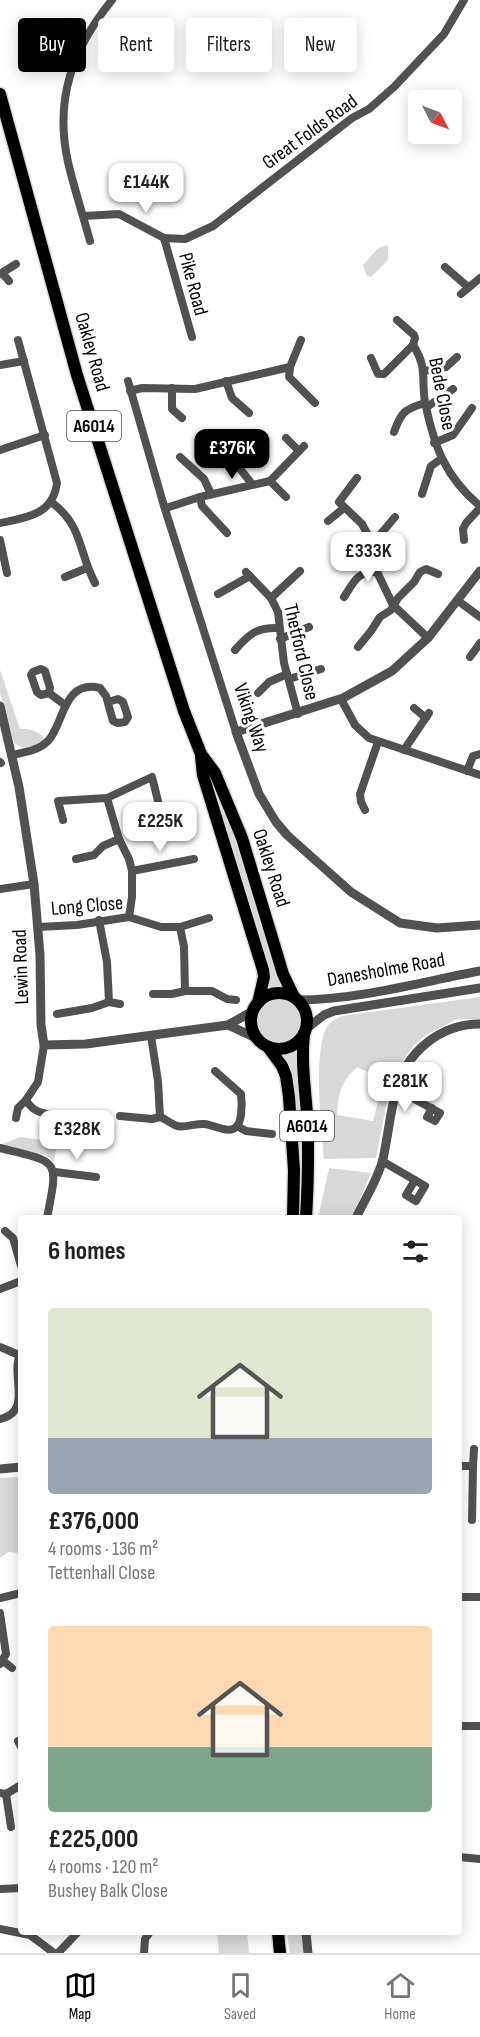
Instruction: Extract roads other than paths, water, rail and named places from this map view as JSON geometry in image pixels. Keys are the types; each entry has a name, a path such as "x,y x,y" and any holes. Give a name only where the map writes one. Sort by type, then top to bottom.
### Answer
{"main road":[{"name":"Oakley Road","path":"0,94 77,375 184,711 201,754 215,773 242,837 283,974 296,998"},
{"name":"Oakley Road","path":"201,754 203,775 263,970 264,977 256,1007"},
{"path":"279,993 296,998 307,1013 305,1032 292,1046 276,1049 263,1043 252,1026 256,1007 271,994 279,993"},
{"name":"A6014","path":"305,1032 302,1064 306,1097 308,1165 306,1215"},
{"name":"A6014","path":"263,1043 282,1066 286,1076 294,1170 293,1215"},
{"path":"278,1935 280,1953"}],"street":[{"path":"90,241 68,161 64,130 65,96 70,71 81,44 112,0"},
{"name":"Great Folds Road","path":"164,238 185,239 213,226 352,118 369,109 394,87 444,34 464,0"},
{"path":"84,216 119,214 164,238"},
{"name":"Pike Road","path":"164,238 192,337"},
{"path":"9,281 1,274 16,264"},
{"path":"445,267 468,287"},
{"path":"461,294 480,278"},
{"name":"Bede Close","path":"397,320 416,338 413,345 422,358 426,405 441,459 459,486 479,504"},
{"path":"0,523 30,517 41,512 51,502 56,489 57,477 18,340"},
{"path":"301,340 290,367 289,377 315,403"},
{"path":"372,358 375,371 378,374 384,374 413,345"},
{"path":"423,371 446,367 457,357"},
{"path":"0,365 24,361"},
{"path":"130,391 142,388 195,389 290,367"},
{"name":"Viking Way","path":"128,381 236,732 259,794 276,822 287,835 351,892 400,923 437,928 480,925"},
{"path":"226,381 232,398 249,413"},
{"path":"172,388 172,409 182,418"},
{"path":"394,432 399,418 409,408 426,405 453,389"},
{"path":"435,442 453,435 472,408"},
{"path":"0,450 45,435"},
{"path":"166,508 211,494 270,481 302,448 286,438"},
{"path":"180,457 204,479 211,494"},
{"path":"422,494 431,466 441,459"},
{"path":"232,460 252,484"},
{"path":"328,521 342,505 357,478"},
{"path":"270,481 286,497"},
{"path":"200,497 202,506 227,533"},
{"path":"51,502 67,515 75,528 87,567 95,583"},
{"path":"464,540 466,523 479,504"},
{"path":"342,505 362,524 369,537 377,572 393,605 428,638"},
{"path":"369,537 379,536 395,517"},
{"path":"0,540 7,575"},
{"path":"65,577 87,567"},
{"path":"358,646 371,632 380,617 391,610 420,572 426,569 438,574"},
{"path":"271,598 300,571"},
{"path":"236,732 341,699 392,670 428,638 480,571"},
{"path":"344,597 359,575 377,572"},
{"name":"Thetford Close","path":"218,594 252,575 271,598 278,612 280,639 298,714"},
{"path":"457,600 480,617"},
{"path":"280,639 309,627"},
{"path":"236,650 257,630 279,628"},
{"path":"470,657 480,643"},
{"path":"258,693 269,682 321,669"},
{"path":"12,755 38,748 47,742 72,695 90,687 100,688 108,702"},
{"path":"49,693 65,705"},
{"path":"341,699 355,725 369,738 480,776"},
{"name":"Lewin Road","path":"0,706 25,817 34,884 44,1045"},
{"path":"404,750 428,716 414,708"},
{"path":"365,810 360,794 378,742"},
{"path":"467,771 473,756 480,753"},
{"path":"63,820 58,801 107,798 152,777 158,801"},
{"path":"107,798 118,839 129,859 132,871 129,916"},
{"path":"76,859 94,855 103,846 118,839"},
{"path":"132,871 194,859"},
{"path":"0,889 34,884"},
{"name":"Long Close","path":"38,927 77,925 129,916 161,927 180,927 209,918"},
{"path":"99,920 107,962 109,1002"},
{"path":"180,927 185,952 185,991"},
{"name":"Danesholme Road","path":"296,998 320,1000 480,971"},
{"name":"Danesholme Road","path":"305,1032 324,1015 334,1011 480,988"},
{"path":"153,994 212,991 227,999 236,1000"},
{"path":"57,1014 92,1008 109,1002 120,1004"},
{"path":"16,1118 18,1108 38,1082 44,1045 86,1044 228,1025 256,1007"},
{"path":"357,1215 382,1161 396,1089 407,1065 425,1043 453,1028 480,1024"},
{"path":"228,1025 263,1043"},
{"path":"151,1036 158,1081 160,1117"},
{"path":"120,1116 152,1119 160,1117 178,1126 206,1125 233,1130 240,1118 241,1094 215,1071"},
{"path":"396,1089 432,1108"},
{"path":"26,1100 31,1108 43,1113 71,1114"},
{"path":"237,1126 246,1131 272,1134"},
{"path":"0,1148 45,1160 54,1172 55,1182 48,1215"},
{"path":"382,1161 415,1180"},
{"path":"54,1172 96,1177"},
{"path":"4,1231 12,1237 18,1256"},
{"path":"12,1237 18,1234"},
{"path":"0,1289 18,1282"},
{"path":"0,1347 18,1352"},
{"path":"18,1360 16,1367 18,1380"},
{"path":"0,1419 12,1413 18,1404"},
{"path":"472,1520 474,1449"},
{"path":"462,1466 473,1466"},
{"path":"0,1469 18,1467"},
{"path":"0,1598 18,1594"},
{"path":"462,1597 480,1597"},
{"path":"0,1613 6,1654 1,1662 12,1668"},
{"path":"462,1726 480,1726"},
{"path":"11,1827 3,1793 18,1786"},
{"path":"462,1857 480,1859"},
{"path":"0,1889 18,1888"},
{"path":"0,1929 18,1933"},
{"path":"30,1935 56,1953 75,1935"},
{"path":"144,1953 145,1939 148,1935"},
{"path":"306,1935 308,1953"}]}
